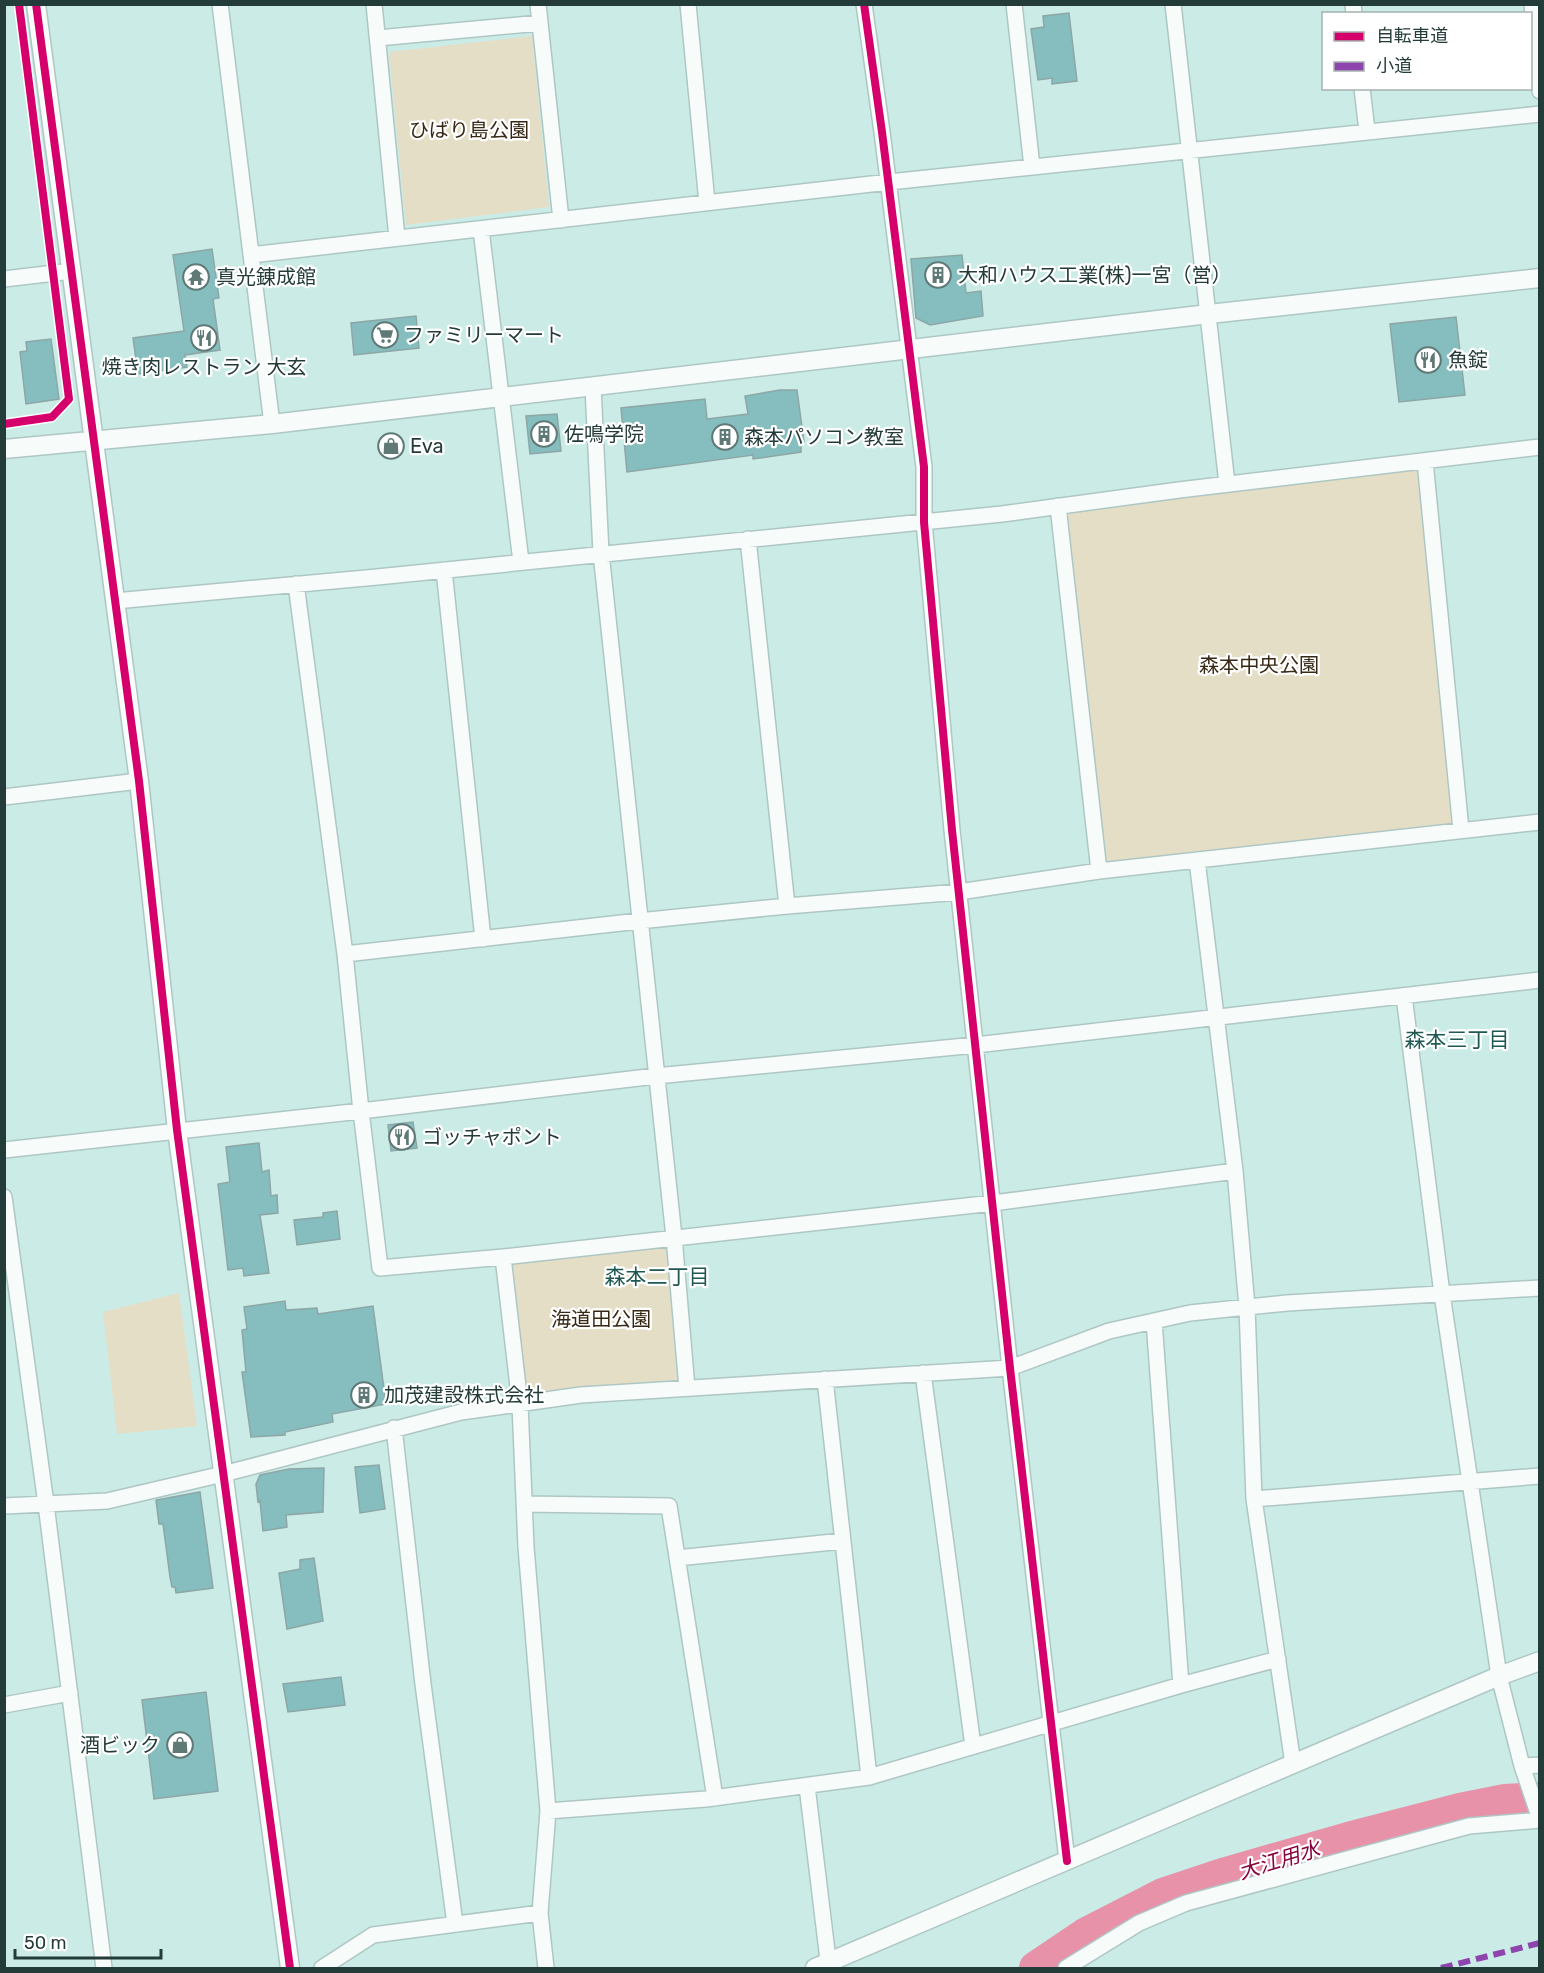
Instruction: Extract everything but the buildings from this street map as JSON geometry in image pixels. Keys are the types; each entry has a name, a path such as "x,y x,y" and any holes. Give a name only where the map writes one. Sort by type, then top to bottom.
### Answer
{"street":[{"path":"36,4 139,781 177,1130 290,1968"},
{"path":"220,4 272,424"},
{"path":"374,4 397,238"},
{"path":"538,4 561,220"},
{"path":"688,4 707,203"},
{"path":"864,4 889,182 924,466 924,522 959,892 1010,1368 1067,1861"},
{"path":"1014,4 1032,167"},
{"path":"1173,4 1227,484"},
{"path":"1533,4 1539,91"},
{"path":"378,38 540,23"},
{"path":"1362,90 1367,131"},
{"path":"251,255 889,182 1539,114"},
{"path":"482,229 521,562"},
{"path":"4,279 72,271"},
{"path":"4,449 272,424 1209,314 1539,278"},
{"path":"593,387 601,553 674,1237 687,1388"},
{"path":"115,601 924,522 1539,447"},
{"path":"1425,461 1461,830"},
{"path":"1058,506 1099,871"},
{"path":"747,539 787,906"},
{"path":"444,570 483,939"},
{"path":"296,584 345,954 380,1268 503,1257 993,1203 1235,1171"},
{"path":"4,796 139,781"},
{"path":"345,954 787,906 959,892 1099,871 1539,822"},
{"path":"1197,860 1235,1171 1247,1307 1254,1499 1293,1764"},
{"path":"4,1150 656,1076 976,1045 1539,980"},
{"path":"1066,1968 1138,1923 1186,1903 1469,1826 1539,1818 1499,1676 1442,1294 1404,996"},
{"path":"4,1197 46,1504 104,1968"},
{"path":"503,1257 520,1404 524,1504 548,1811 540,1913 546,1968"},
{"path":"4,1506 107,1501 222,1474 461,1412 581,1395 1010,1368 1109,1331 1190,1313 1247,1307 1539,1288"},
{"path":"1154,1321 1180,1685"},
{"path":"923,1373 973,1746"},
{"path":"825,1379 869,1777"},
{"path":"394,1428 423,1684 455,1924"},
{"path":"1254,1499 1539,1476"},
{"path":"524,1504 669,1506 715,1798"},
{"path":"677,1558 843,1541"},
{"path":"548,1811 715,1798 869,1777 1180,1685 1278,1659"},
{"path":"807,1786 824,1967 1293,1764 1539,1661"},
{"path":"4,1705 70,1693"},
{"path":"1524,1771 1539,1765"},
{"path":"322,1968 373,1935 540,1913"}],"green space":[{"name":"ひばり島公園","path":"532,36 549,207 406,225 389,52"},
{"name":"森本中央公園","path":"1425,461 1461,830 1098,862 1058,506"},
{"name":"海道田公園","path":"666,1242 677,1380 526,1393 511,1263"},
{"path":"179,1293 197,1426 117,1434 103,1312"}],"waterway":[{"name":"大江用水","path":"1036,1968 1085,1935 1163,1895 1226,1874 1348,1839 1460,1810 1505,1801 1540,1799"}],"marked path":[{"path":"1441,1968 1540,1943"}],"cycle path":[{"path":"4,424 52,417 69,399 19,4"},
{"path":"36,4 139,781 177,1130 290,1968"},
{"path":"864,4 924,467 924,522 952,830 1010,1368 1067,1861"}],"place":[{"name":"大和ハウス工業(株)一宮（営）","path":"938,275"},
{"name":"真光錬成館","path":"196,277"},
{"name":"ファミリーマート","path":"385,335"},
{"name":"焼き肉レストラン 大玄","path":"204,338"},
{"name":"魚錠","path":"1428,360"},
{"name":"佐鳴学院","path":"544,434"},
{"name":"森本パソコン教室","path":"725,437"},
{"name":"Eva","path":"391,446"},
{"name":"ゴッチャポント","path":"402,1137"},
{"name":"加茂建設株式会社","path":"364,1395"},
{"name":"酒ビック","path":"180,1745"}],"district":[{"name":"森本三丁目","path":"1457,1039"},
{"name":"森本二丁目","path":"657,1276"}]}
